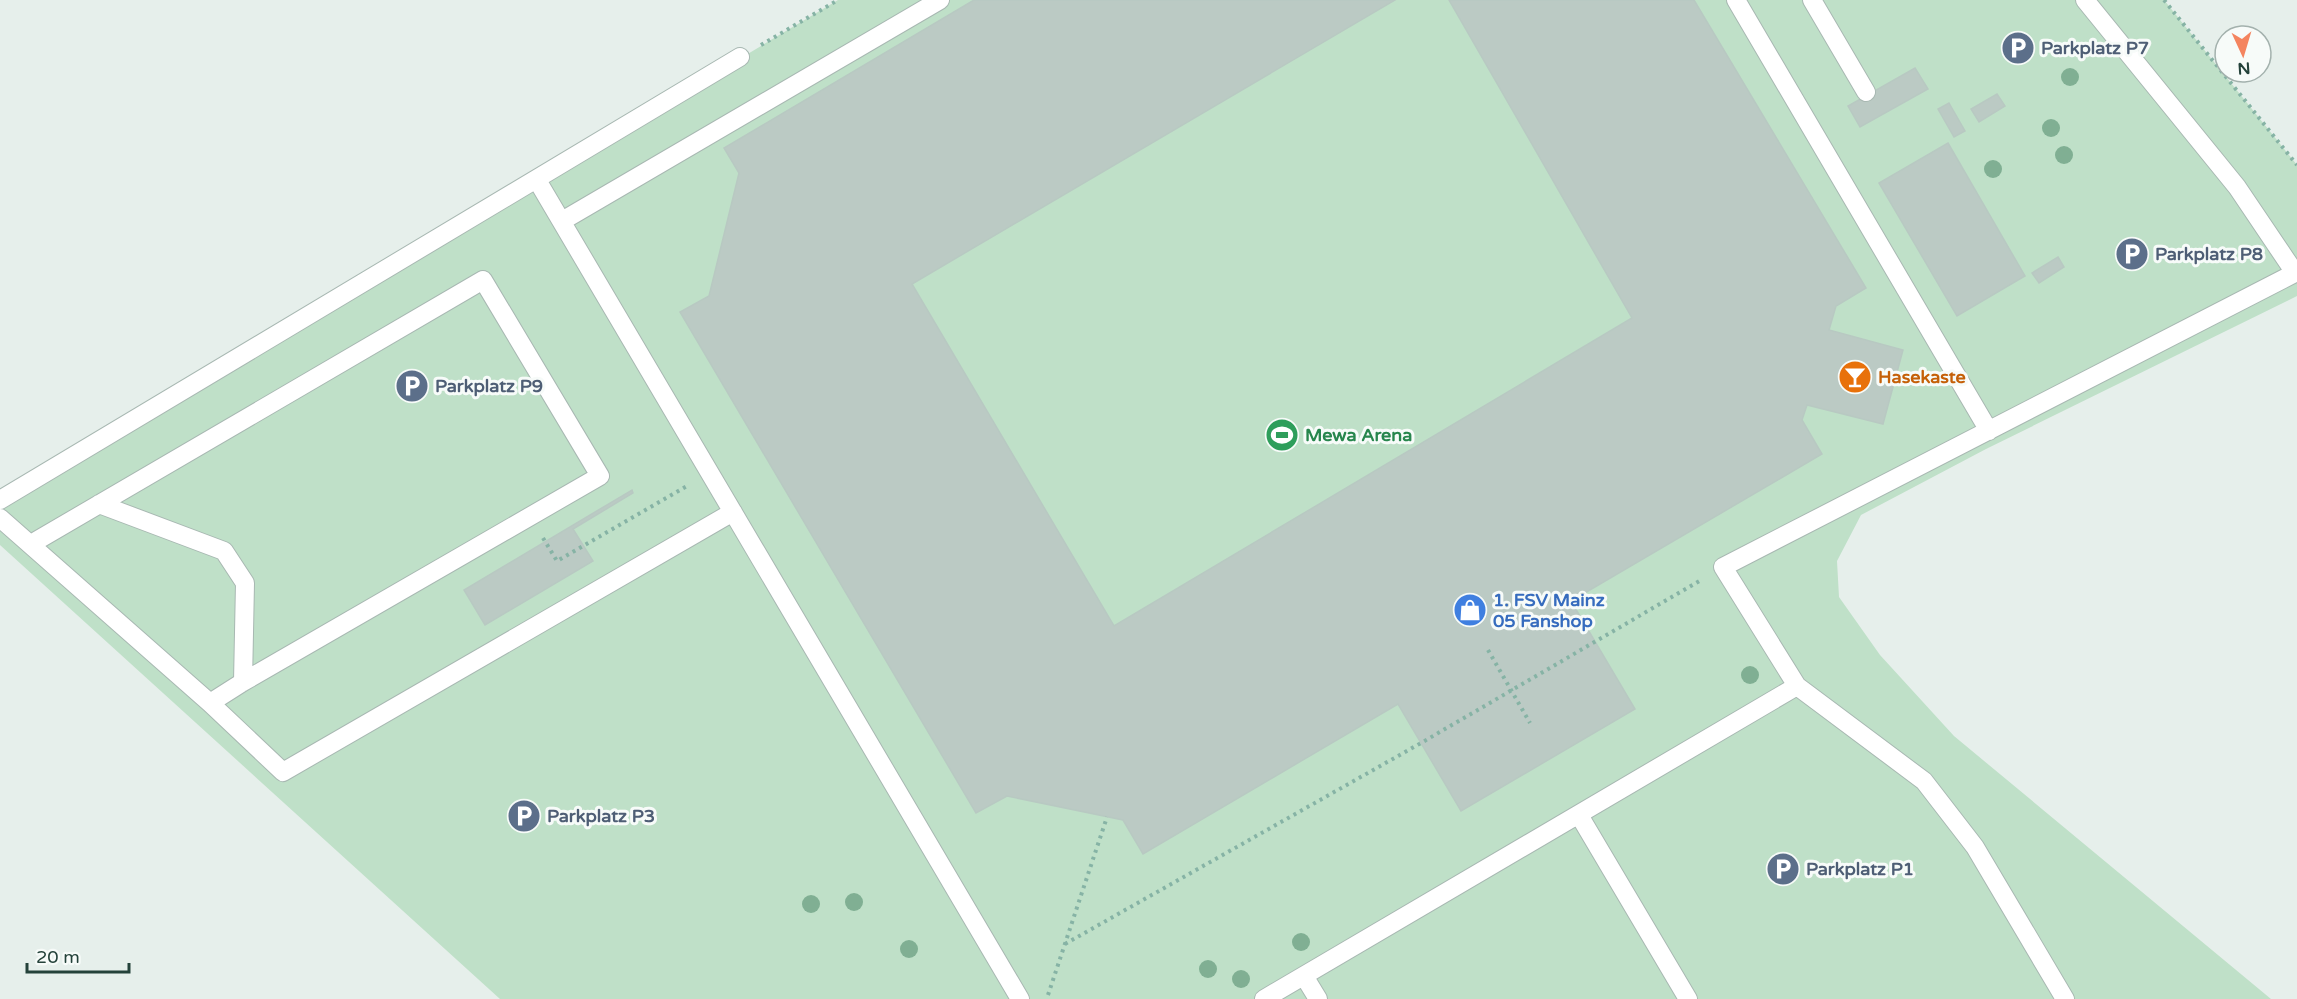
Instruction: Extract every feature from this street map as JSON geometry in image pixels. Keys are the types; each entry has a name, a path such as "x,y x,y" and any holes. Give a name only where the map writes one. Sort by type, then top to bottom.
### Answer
{"lane":[{"path":"562,221 940,0"},
{"path":"1736,0 1989,431"},
{"path":"1812,0 1866,92"},
{"path":"2065,999 1976,847 1924,781 1797,686 1722,567 2295,273 2237,187 2085,0"},
{"path":"0,500 740,57"},
{"path":"537,180 1020,999"},
{"path":"31,544 483,280 600,476 210,703"},
{"path":"99,504 224,551 245,583 243,682"},
{"path":"0,518 210,703 283,772 733,512"},
{"path":"1264,999 1797,686"},
{"path":"1579,814 1688,999"},
{"path":"1304,976 1318,999"}],"path":[{"path":"740,57 838,0"},
{"path":"2164,0 2297,165"},
{"path":"545,542 557,561 689,485"},
{"path":"1065,944 1722,567"},
{"path":"1488,650 1530,723"},
{"path":"1046,999 1107,817"}],"green space":[{"path":"838,0 2164,0 2213,61 2213,84 2232,84 2297,165 2297,296 1986,449 1861,515 1837,561 1839,597 1880,655 1954,736 2271,999 500,999 0,545 0,500"}],"building":[{"name":"Mewa Arena","path":"974,0 1395,0 912,284 1114,626 1632,318 1449,0 1694,0 1866,288 1836,306 1829,330 1903,350 1883,424 1807,405 1802,420 1822,454 1571,601 1635,709 1461,811 1398,704 1143,854 1123,820 1007,796 976,813 680,312 709,296 739,173 724,148"},
{"path":"1915,68 1928,89 1860,127 1848,106"},
{"path":"1997,94 2005,106 1979,122 1971,109"},
{"path":"1949,103 1965,131 1954,137 1938,109"},
{"path":"1948,143 2025,276 1957,316 1879,183"},
{"path":"2058,257 2064,267 2039,283 2032,273"},
{"path":"632,490 633,493 573,529 593,561 485,625 464,590"}],"place":[{"name":"Parkplatz P7","path":"2018,48"},
{"name":"Parkplatz P8","path":"2132,254"},
{"name":"Hasekaste","path":"1855,377"},
{"name":"Parkplatz P9","path":"412,386"},
{"name":"Mewa Arena","path":"1282,435"},
{"name":"1. FSV Mainz 05 Fanshop","path":"1470,610"},
{"name":"Parkplatz P3","path":"524,816"},
{"name":"Parkplatz P1","path":"1783,869"}]}
